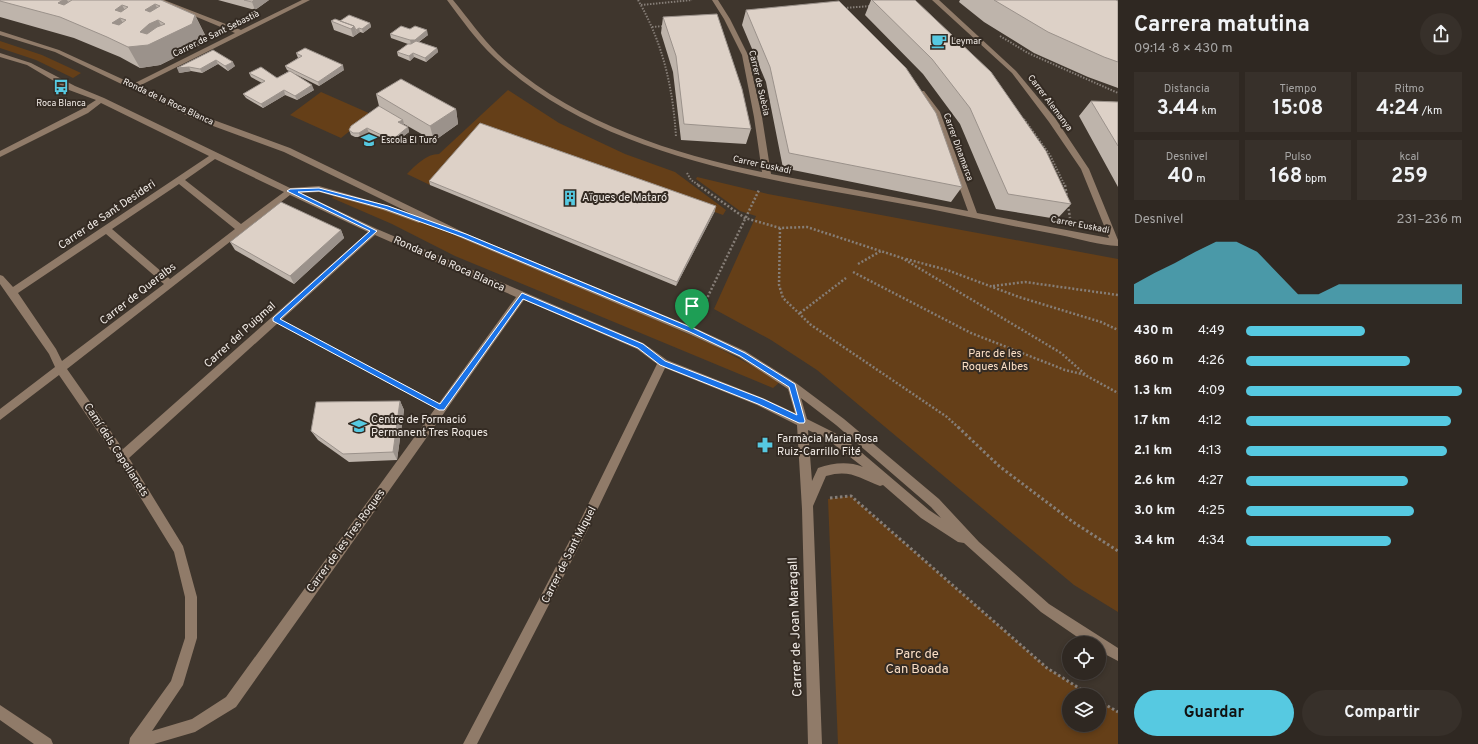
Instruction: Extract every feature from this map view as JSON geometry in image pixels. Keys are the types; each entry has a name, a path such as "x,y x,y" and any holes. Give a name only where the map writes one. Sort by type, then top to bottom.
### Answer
{"street":[{"path":"158,0 241,33"},
{"name":"Carrer de Sant Sebastià","path":"134,86 307,0"},
{"name":"Carrer Euskadi","path":"450,0 480,38 498,57 528,81 554,99 593,120 632,138 676,153 739,171 973,214 1117,243"},
{"name":"Carrer de Suècia","path":"715,0 727,20 744,55 758,117 767,177"},
{"name":"Carrer Alemanya","path":"935,0 1014,72 1052,120 1085,169 1117,243"},
{"name":"Ronda de la Roca Blanca","path":"0,33 57,51 134,86 196,117 288,150 464,236"},
{"name":"Ronda de la Roca Blanca","path":"0,55 29,64 72,88 101,100 374,231 640,346 663,363 760,402 802,421 831,436 851,450 925,514 975,546"},
{"name":"Carrer Dinamarca","path":"917,88 936,112 973,214"},
{"path":"0,154 85,111 101,100"},
{"name":"Carrer de Sant Desideri","path":"12,292 215,156"},
{"path":"180,180 241,229"},
{"name":"Ronda de la Roca Blanca","path":"290,191 319,189 336,193 386,208 464,236 692,330 742,354 792,386 840,422 935,503 975,546"},
{"name":"Carrer de Queralbs","path":"0,415 290,191"},
{"path":"106,229 170,284"},
{"name":"Carrer del Puigmal","path":"122,457 374,231"},
{"name":"Camí dels Capellanets","path":"0,278 12,292 53,352 61,369 122,457 180,550 191,596 191,638 176,685 138,743"},
{"name":"Carrer de les Tres Roques","path":"138,743 195,725 232,702 522,296"},
{"name":"Carrer de Sant Miquel","path":"470,744 585,523 663,363"},
{"name":"Carrer de Joan Maragall","path":"792,386 802,421 808,510 815,744"},
{"name":"Carrer de Joan Maragall","path":"808,510 813,490 822,472 836,467 852,468 868,474 900,493"},
{"path":"975,546 1045,608 1086,636"},
{"path":"1106,648 1118,655"},
{"path":"0,712 46,744"}],"path":[{"path":"638,0 652,27 666,65 675,111 676,153 692,180 745,218 780,228 806,227 902,258 947,270 1019,297 1101,322 1118,330"},
{"path":"641,5 692,0"},
{"path":"838,9 876,5"},
{"path":"652,27 667,25"},
{"path":"996,33 1028,53 1118,93"},
{"path":"1020,114 1042,142 1065,185 1072,234"},
{"path":"692,330 760,189"},
{"path":"780,228 779,284 783,298 811,324 871,367 947,417 999,466 1074,522 1118,550"},
{"path":"858,264 881,251"},
{"path":"902,258 1061,353 1087,376 1118,393"},
{"path":"853,272 971,332 1065,370 1087,376"},
{"path":"800,314 846,278"},
{"path":"991,286 1025,282 1118,294"},
{"path":"276,319 441,408"},
{"path":"828,499 851,496 1047,668 1079,688"},
{"path":"1106,704 1118,712"}],"green space":[{"path":"0,41 42,55 81,73 73,78 36,60 0,48"},
{"path":"508,90 559,123 625,154 675,172 726,210 723,215 481,128 430,185 407,174 426,158 434,154 439,154"},
{"path":"321,92 371,114 341,138 290,115"},
{"name":"Parc de les Roques Albes","path":"697,177 768,194 1118,259 1118,612 1074,585 817,370 771,340 714,309 756,216 740,211 696,179"},
{"path":"336,193 410,217 586,289 713,345 781,381 773,388 455,256 392,224 332,198"},
{"name":"Parc de Can Boada","path":"851,496 1047,668 1062,677 1062,680 1066,680 1079,688 1062,688 1062,732 1106,732 1106,705 1118,712 1118,744 838,744 828,499"}],"building":[{"path":"63,0 58,3 64,5 72,0 161,0 195,15 192,24 148,45 128,47 60,17 0,1","holes":["155,4 160,6 150,12 145,10","122,5 128,7 121,12 115,10","120,18 126,20 119,25 112,23","158,20 165,24 157,27 147,34 140,32 149,24"]},
{"path":"872,0 915,0 991,72 1046,151 1071,204 1008,194 970,108 932,59"},
{"path":"994,0 1118,1 1118,62 1048,32"},
{"path":"839,1 906,68 936,113 962,187 789,153 770,67 746,10"},
{"path":"717,14 742,89 751,129 684,124 676,56 663,17"},
{"path":"349,15 370,23 362,29 359,28 356,30 354,26 340,21"},
{"path":"335,19 354,26 351,29 331,21"},
{"path":"401,26 410,29 415,26 427,30 415,40 390,34"},
{"path":"416,41 437,48 425,58 413,53 409,56 397,52 408,44"},
{"path":"305,48 343,65 318,82 285,66 302,56 296,53"},
{"path":"213,50 233,62 225,66 216,60 200,69 189,67 177,68"},
{"path":"261,67 277,78 290,71 312,85 295,96 284,90 261,104 243,94 265,81 249,73"},
{"path":"401,79 456,109 430,126 376,94"},
{"path":"1091,101 1118,102 1118,146"},
{"path":"379,106 403,120 398,122 408,127 392,140 367,128 359,133 353,133 349,130 351,126"},
{"name":"Aïgues de Mataró","path":"480,123 716,206 677,282 429,181"},
{"path":"281,202 341,230 290,276 230,242"},
{"path":"400,401 393,452 343,454 311,431 316,402"}],"place":[{"name":"Leymar","path":"939,41"},
{"name":"Roca Blanca","path":"61,87"},
{"name":"Escola El Turó","path":"369,140"},
{"name":"Aïgues de Mataró","path":"570,198"},
{"name":"Centre de Formació Permanent Tres Roques","path":"359,426"},
{"name":"Farmàcia Maria Rosa Ruiz-Carrillo Fité","path":"765,445"}],"route":[{"path":"319,189 386,208 464,236 692,330 742,354 768,369 792,386 798,402 802,421 760,402 663,363 640,346 522,296 441,408 276,319 374,231 290,191 319,189"}]}
